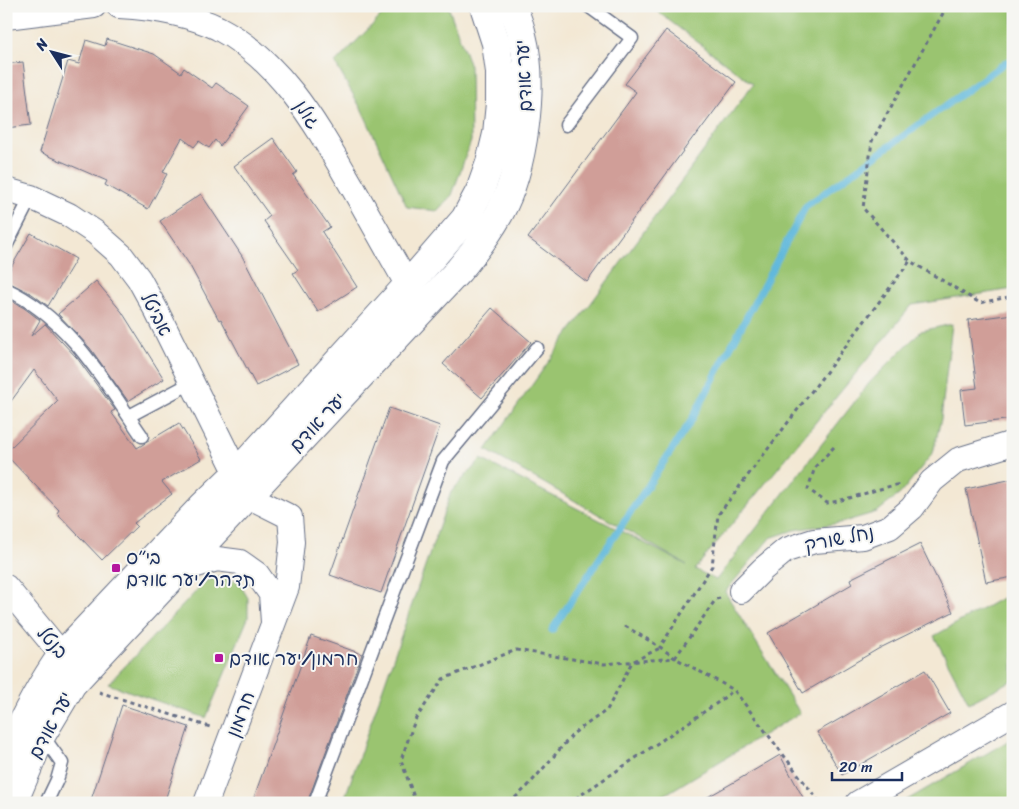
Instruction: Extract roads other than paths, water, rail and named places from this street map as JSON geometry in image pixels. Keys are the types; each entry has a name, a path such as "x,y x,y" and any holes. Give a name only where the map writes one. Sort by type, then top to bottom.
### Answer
{"street":[{"path":"6,17 94,6"},
{"name":"גולן","path":"119,6 162,10 194,18 227,34 244,45 292,90 312,120 422,310"},
{"name":"יער אודם","path":"13,803 42,734 78,678 180,570 243,484 465,219 480,191 490,163 497,134 500,102 500,72 496,43 484,6"},
{"name":"יער אודם","path":"8,748 33,700 62,655 202,507 243,484 422,310 459,270 482,241 500,213 512,185 525,125 526,58 522,35 512,6"},
{"name":"אביטל","path":"6,190 31,197 70,215 96,233 121,255 139,279 243,484"},
{"name":"נחל שורק","path":"741,591 763,568 786,550 814,541 863,537 890,527 912,508 932,481 958,460 1013,443"},
{"name":"חרמון","path":"206,803 287,587 292,542 290,517 243,484"},
{"name":"חרמון","path":"180,570 217,558 240,562 257,574 272,594 273,624"},
{"name":"בנטל","path":"6,587 62,655 78,678"},
{"path":"858,803 1013,712"}],"lane":[{"path":"566,125 632,38 588,6"},
{"path":"6,246 31,197"},
{"path":"6,289 43,312 70,335 94,366 142,436"},
{"path":"315,803 443,462 536,348"},
{"path":"129,416 191,383"},
{"path":"42,734 62,763 57,780 46,803"}],"waterway":[{"path":"552,630 691,421 806,206 1006,62 1013,60"}],"place":[{"name":"בי״ס תדהר/יער אודם","path":"116,568"},
{"name":"חרמון/יער אודם","path":"219,658"}]}
